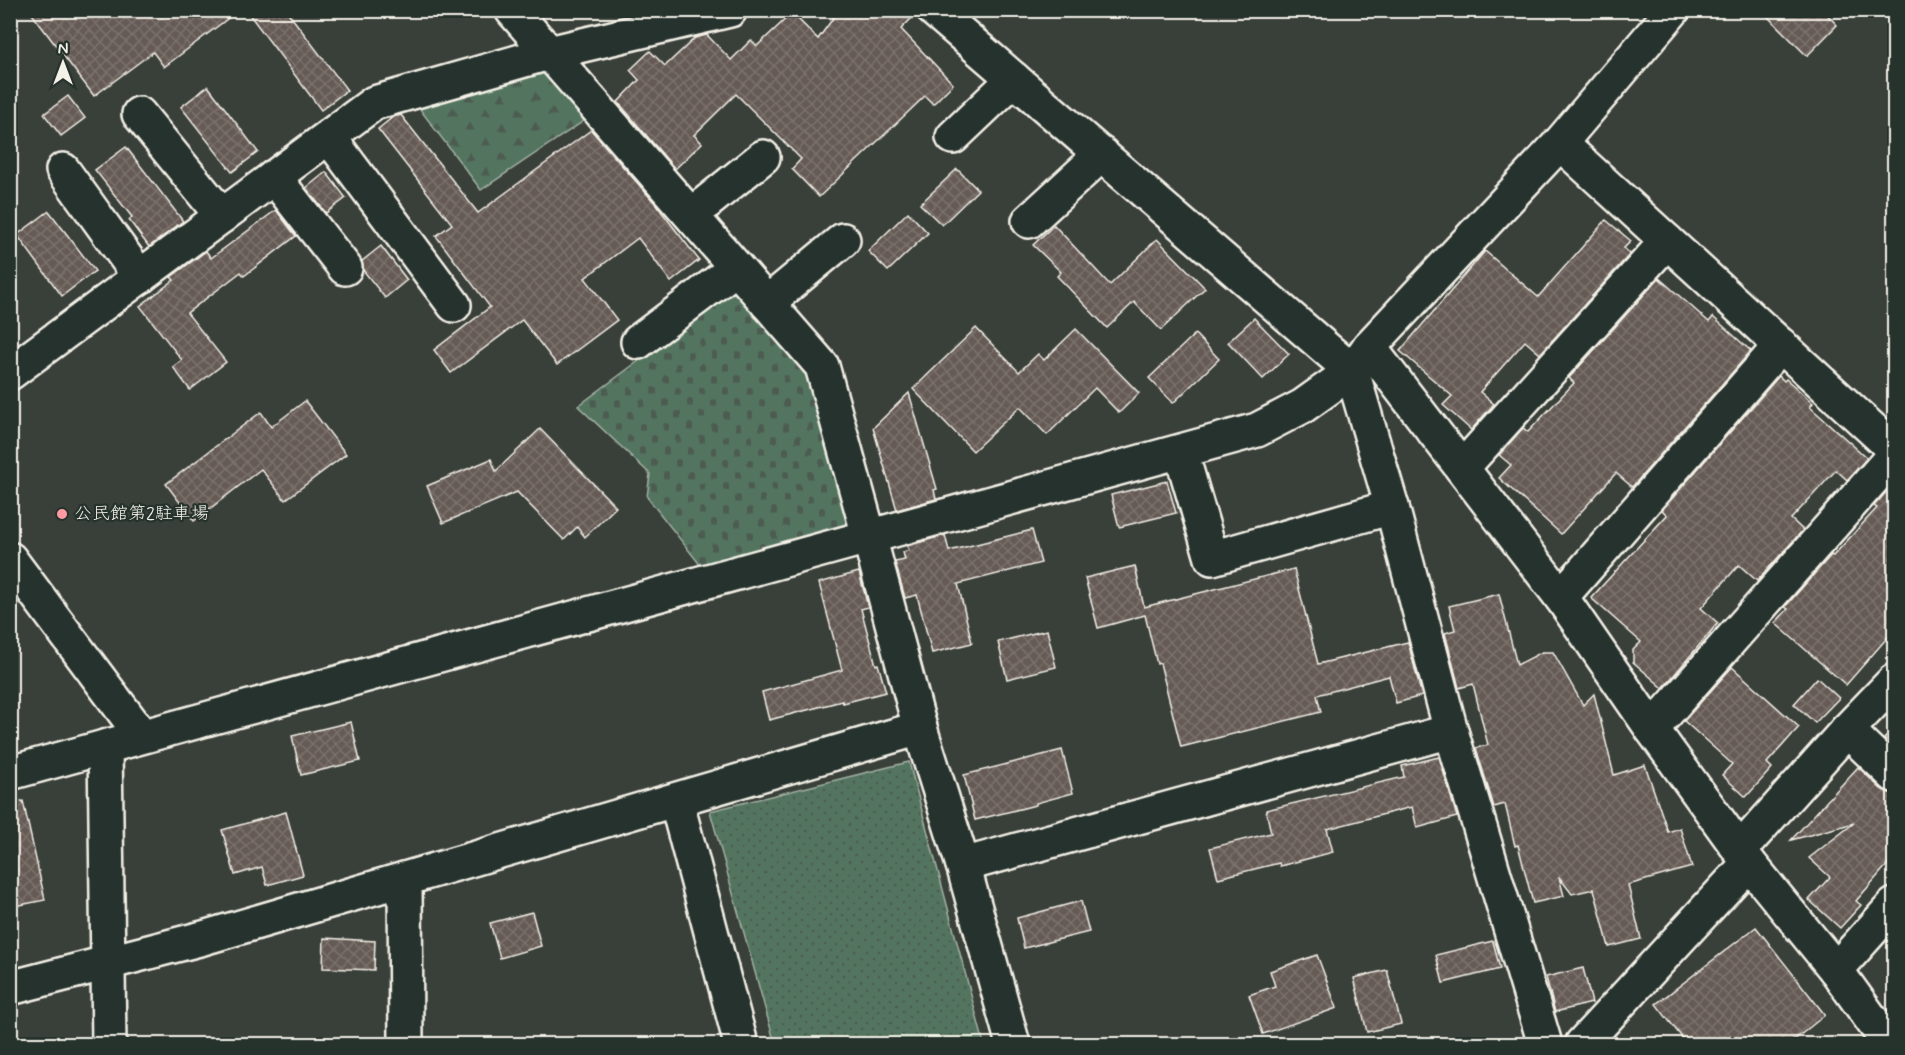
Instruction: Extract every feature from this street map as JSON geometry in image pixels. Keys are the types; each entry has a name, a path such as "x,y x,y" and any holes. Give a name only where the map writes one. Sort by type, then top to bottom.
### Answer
{"street":[{"path":"512,10 822,366 920,728 963,865 1013,1044"},
{"path":"10,373 374,104 549,52 730,10"},
{"path":"934,10 1101,154 1360,359 1462,468 1561,597 1652,729 1745,856 1836,970 1889,1044"},
{"path":"10,773 1257,430 1303,406 1360,359 1560,143 1673,10"},
{"path":"953,137 1014,79"},
{"path":"139,114 222,216"},
{"path":"329,137 454,305"},
{"path":"1560,143 1894,449"},
{"path":"1029,221 1101,154"},
{"path":"691,215 763,157"},
{"path":"63,170 140,277"},
{"path":"274,177 345,268"},
{"path":"767,303 843,240"},
{"path":"1462,468 1667,240"},
{"path":"638,342 736,268"},
{"path":"1561,597 1781,345"},
{"path":"1360,359 1392,507 1451,731 1545,1044"},
{"path":"1181,452 1212,558 1392,507"},
{"path":"1652,729 1894,455"},
{"path":"10,559 142,736"},
{"path":"1582,1044 1745,856 1847,730 1894,681"},
{"path":"10,988 203,938 920,728"},
{"path":"1847,730 1894,775"},
{"path":"963,865 1451,731"},
{"path":"105,747 109,1044"},
{"path":"676,800 741,1044"},
{"path":"405,879 406,1044"},
{"path":"1836,970 1894,905"}],"green space":[{"path":"544,73 585,120 481,190 419,108"},
{"path":"737,288 812,369 855,513 844,530 701,566 647,497 650,474 578,406"},
{"path":"909,762 984,1044 775,1044 710,811"}],"building":[{"path":"29,10 239,10 164,67 153,52 94,96"},
{"path":"246,10 286,10 347,90 321,110"},
{"path":"839,10 916,10 916,14 901,29 953,84 933,104 925,96 819,197 792,169 801,159 736,94 694,135 702,143 675,169 618,102 639,80 630,70 650,51 665,66 695,38 707,35 731,60 751,40 757,46 792,13 818,39"},
{"path":"1761,10 1823,10 1837,25 1807,56"},
{"path":"208,86 258,152 232,172 181,107"},
{"path":"68,96 85,118 61,136 44,114"},
{"path":"401,115 478,213 591,130 654,202 699,260 671,282 638,238 585,278 617,320 557,365 522,320 451,373 434,350 490,307 436,236 452,224 378,129 393,117"},
{"path":"126,147 183,221 149,247 129,220 132,217 95,170"},
{"path":"957,169 978,190 942,225 920,204"},
{"path":"326,172 346,198 326,213 306,188"},
{"path":"276,210 296,236 244,276 241,272 187,313 226,362 190,390 173,367 182,360 140,306 174,280 171,277 206,251 211,258"},
{"path":"49,211 95,271 62,296 17,235"},
{"path":"908,212 928,233 888,271 868,251"},
{"path":"1606,220 1631,241 1624,248 1630,254 1540,354 1525,341 1480,392 1494,404 1471,430 1443,405 1452,396 1400,351 1485,251 1538,297"},
{"path":"1054,225 1110,285 1157,239 1205,288 1161,330 1134,302 1107,328 1057,276 1061,272 1033,245"},
{"path":"381,246 407,280 385,298 363,270 362,261"},
{"path":"1659,278 1709,322 1713,317 1751,351 1632,487 1616,473 1561,534 1499,478 1511,465 1499,455 1523,428 1528,432 1574,383 1569,378"},
{"path":"1254,318 1289,354 1263,379 1228,342"},
{"path":"976,328 1019,372 1038,354 1044,360 1076,329 1139,393 1119,413 1095,388 1047,435 1020,407 973,451 913,389"},
{"path":"1195,334 1219,359 1173,403 1149,378"},
{"path":"1779,376 1784,381 1786,379 1813,403 1810,407 1867,458 1847,480 1836,470 1791,519 1803,530 1757,581 1739,565 1701,608 1718,623 1663,688 1633,662 1633,650 1641,642 1591,598 1667,515 1662,510"},
{"path":"909,393 937,489 934,490 936,499 897,510 873,428"},
{"path":"305,401 346,454 285,500 261,469 194,521 166,484 261,412 271,427"},
{"path":"540,429 616,507 585,537 577,527 564,540 517,492 443,523 427,486 491,459 496,471"},
{"path":"1167,481 1176,513 1119,527 1111,495"},
{"path":"1894,483 1894,630 1846,685 1775,623 1788,609 1785,607 1831,555 1833,556 1877,508 1874,506"},
{"path":"1032,530 1041,563 958,584 972,643 932,653 917,595 905,598 895,562 905,560 903,552 909,551 907,546 945,535 949,551"},
{"path":"1135,566 1144,607 1294,569 1318,664 1408,642 1422,696 1396,703 1389,676 1317,695 1321,712 1181,747 1160,663 1157,664 1145,615 1098,628 1085,578"},
{"path":"859,572 868,607 861,609 886,692 769,720 762,692 842,670 819,583"},
{"path":"1499,594 1517,665 1542,652 1553,652 1583,705 1594,694 1614,775 1645,765 1668,832 1680,828 1692,867 1628,885 1641,939 1609,947 1594,889 1572,894 1559,877 1564,896 1533,903 1518,845 1515,846 1505,804 1494,807 1476,748 1488,745 1473,684 1459,688 1445,633 1455,630 1449,606"},
{"path":"1047,630 1056,667 1007,679 998,642"},
{"path":"1732,667 1799,727 1767,763 1772,768 1746,797 1722,775 1732,764 1684,721"},
{"path":"1817,678 1839,698 1815,723 1794,704"},
{"path":"351,722 360,761 301,775 292,736"},
{"path":"1894,728 1894,750 1884,739"},
{"path":"1062,750 1073,793 975,820 964,775"},
{"path":"1439,757 1457,817 1417,828 1412,807 1327,829 1333,852 1280,866 1279,863 1218,878 1210,848 1271,833 1266,810 1404,777 1402,766"},
{"path":"1858,767 1881,789 1894,793 1894,857 1856,901 1861,905 1840,928 1809,900 1830,877 1809,858 1854,823 1791,840"},
{"path":"23,801 45,900 10,907 10,802"},
{"path":"286,812 303,875 267,885 262,867 235,875 222,830"},
{"path":"1081,901 1089,932 1024,948 1017,918"},
{"path":"532,912 541,946 500,958 490,923"},
{"path":"1756,927 1825,1015 1789,1044 1687,1044 1656,1004"},
{"path":"324,938 375,941 374,970 323,968"},
{"path":"1493,941 1500,969 1443,983 1436,955"},
{"path":"1317,955 1337,1008 1263,1034 1249,995 1275,986 1270,971"},
{"path":"1583,968 1592,1003 1555,1012 1546,977"},
{"path":"1387,970 1401,1024 1367,1032 1354,978"}],"place":[{"name":"公民館第2駐車場","path":"62,514"}]}
